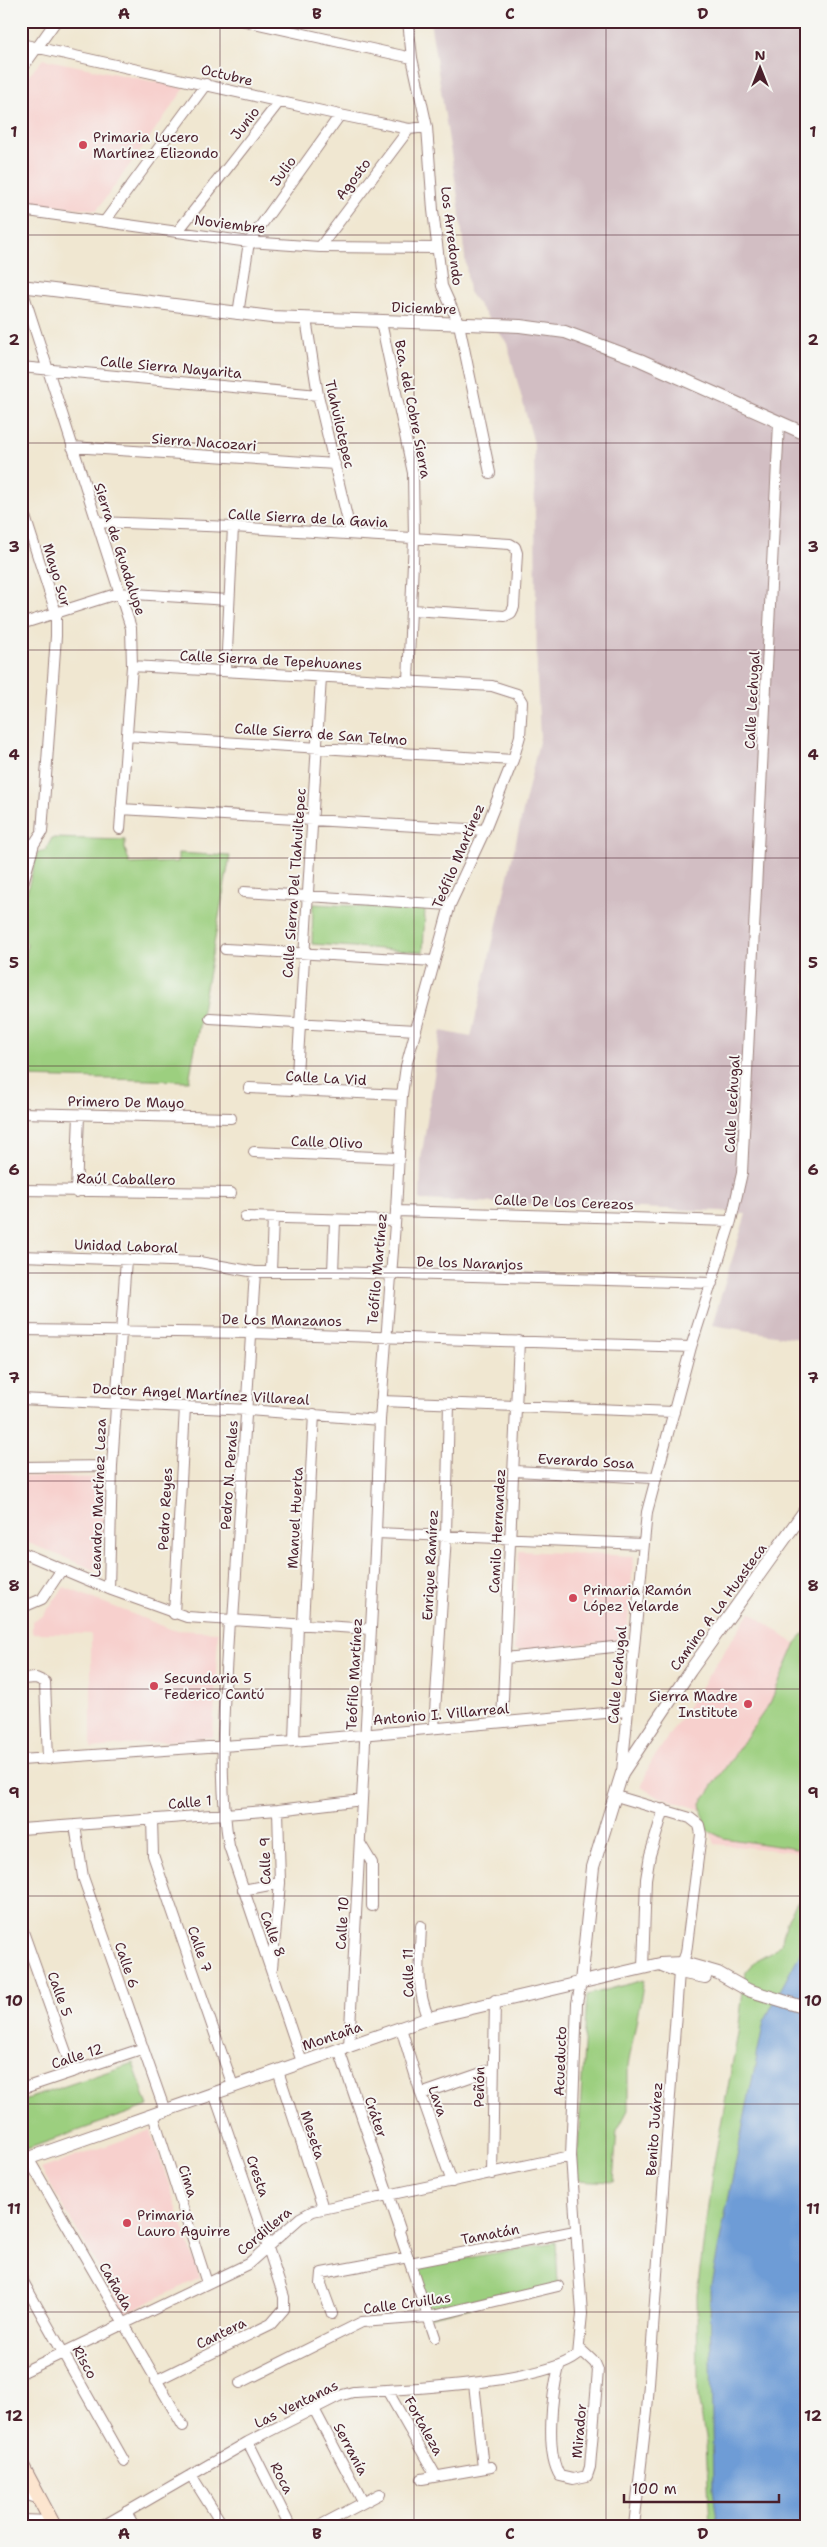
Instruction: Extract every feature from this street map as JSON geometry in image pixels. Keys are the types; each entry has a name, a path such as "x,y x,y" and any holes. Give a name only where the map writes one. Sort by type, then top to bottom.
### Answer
{"main road":[{"path":"21,2464 53,2523"}],"street":[{"path":"21,70 56,21"},
{"path":"245,21 412,58"},
{"name":"Los Arredondo","path":"408,21 412,58 427,127 436,248 442,286 458,324 490,473"},
{"name":"Octubre","path":"21,44 206,84 340,116 409,128 427,127"},
{"path":"105,221 206,84"},
{"name":"Junio","path":"178,231 279,102"},
{"name":"Julio","path":"249,242 340,116"},
{"name":"Agosto","path":"320,247 409,128"},
{"name":"Noviembre","path":"21,210 249,242 320,247 436,248"},
{"path":"238,314 249,242"},
{"name":"Diciembre","path":"21,286 238,314 306,319 520,326 565,332 640,360 806,434"},
{"name":"Sierra de Guadalupe","path":"21,286 131,628 132,666 120,829"},
{"name":"Tlahuilotepec","path":"306,319 318,395 351,534"},
{"name":"Bca. del Cobre Sierra","path":"381,322 413,473 414,538 408,682"},
{"name":"Calle Sierra Nayarita","path":"21,367 318,395"},
{"name":"Calle Lechugal","path":"622,1773 647,1512 691,1347 731,1221 742,1173 779,423"},
{"name":"Sierra Nacozari","path":"72,447 335,464"},
{"name":"Mayo Sur","path":"21,504 56,613 55,661 42,832 34,844 21,890"},
{"name":"Calle Sierra de la Gavia","path":"97,522 351,534 510,544 515,547 517,553 514,607 511,613 505,616 412,610"},
{"path":"226,671 233,527"},
{"path":"21,624 119,593 228,600"},
{"name":"Calle Sierra de Tepehuanes","path":"132,666 505,688 517,694 522,702 520,736 513,760"},
{"name":"Calle Sierra Del Tlahuiltepec","path":"296,1091 321,677"},
{"name":"Calle Sierra de San Telmo","path":"127,736 513,760"},
{"name":"Teófilo Martínez","path":"362,1800 381,1401 396,1210 402,1095 406,1066 450,905 485,830 513,760"},
{"path":"122,809 485,830"},
{"path":"21,844 34,844"},
{"path":"244,892 450,905"},
{"path":"225,949 434,961"},
{"path":"210,1018 416,1030"},
{"name":"Calle La Vid","path":"249,1088 402,1095"},
{"name":"Primero De Mayo","path":"21,1113 231,1118"},
{"path":"76,1192 79,1115"},
{"name":"Calle Olivo","path":"254,1152 399,1158"},
{"name":"Raúl Caballero","path":"21,1190 231,1194"},
{"name":"Calle De Los Cerezos","path":"396,1210 731,1221"},
{"path":"244,1217 395,1221"},
{"path":"271,1271 273,1218"},
{"path":"333,1272 334,1220"},
{"name":"Unidad Laboral","path":"21,1256 199,1262 228,1268"},
{"name":"Leandro Martínez Leza","path":"109,1589 115,1402 126,1259"},
{"name":"De los Naranjos","path":"228,1268 255,1272 333,1272 712,1284"},
{"name":"Pedro N. Perales","path":"225,1813 222,1746 248,1410 255,1272"},
{"name":"De Los Manzanos","path":"21,1330 252,1333 691,1347"},
{"name":"Camilo Hernandez","path":"502,1722 519,1341"},
{"name":"Doctor Angel Martínez Villareal","path":"21,1399 185,1406 380,1420"},
{"path":"381,1401 674,1412"},
{"name":"Enrique Ramírez","path":"434,1728 446,1535 449,1403"},
{"name":"Pedro Reyes","path":"174,1614 185,1406"},
{"name":"Manuel Huerta","path":"294,1741 314,1414"},
{"path":"21,1468 112,1466"},
{"name":"Everardo Sosa","path":"514,1471 656,1478"},
{"name":"Camino A La Huasteca","path":"622,1773 690,1671 806,1509"},
{"path":"376,1533 644,1544"},
{"path":"21,1552 174,1614 203,1620 370,1628"},
{"path":"21,1608 42,1599 62,1569"},
{"path":"505,1658 633,1645"},
{"path":"21,1679 36,1678 45,1682 48,1759"},
{"name":"Antonio I. Villarreal","path":"21,1760 294,1741 627,1711"},
{"name":"Acueducto","path":"579,2352 582,2314 571,2156 577,2003 594,1867 603,1830 616,1796 622,1773"},
{"name":"Benito Juárez","path":"616,1796 664,1809 696,1822 701,1834 702,1846 681,1968 647,2411 634,2526"},
{"name":"Calle 1","path":"21,1829 278,1810 362,1800"},
{"name":"Calle 10","path":"344,2048 362,1800"},
{"path":"642,1968 646,1879 650,1855 664,1809"},
{"name":"Calle 9","path":"272,1972 280,1883 278,1810"},
{"name":"Calle 8","path":"225,1813 229,1846 302,2062"},
{"name":"Calle 7","path":"152,1819 153,1855 233,2086"},
{"name":"Calle 6","path":"75,1826 83,1876 142,2049 159,2113"},
{"path":"360,1843 372,1863 372,1906"},
{"path":"243,1890 280,1883"},
{"name":"Calle 5","path":"21,1926 73,2072"},
{"name":"Calle 11","path":"421,1926 420,1989 422,2004 429,2018"},
{"name":"Montaña","path":"24,2160 429,2018 495,2000 660,1964 718,1973 746,1993"},
{"path":"746,1993 806,2008"},
{"path":"746,1993 806,2015"},
{"name":"Peñón","path":"492,2174 495,2000"},
{"name":"Lava","path":"401,2028 421,2094 452,2182"},
{"name":"Cráter","path":"344,2048 388,2194 435,2336"},
{"name":"Calle 12","path":"21,2089 142,2049"},
{"path":"421,2094 493,2069"},
{"name":"Meseta","path":"278,2071 323,2208"},
{"name":"Cresta","path":"214,2093 284,2297"},
{"name":"Cima","path":"159,2113 207,2283"},
{"name":"Cordillera","path":"21,2373 248,2264 300,2218 323,2208 571,2156"},
{"name":"Cañada","path":"24,2160 183,2426"},
{"name":"Tamatán","path":"332,2314 321,2284 322,2273 575,2231"},
{"name":"Risco","path":"21,2278 124,2461"},
{"name":"Calle Cruillas","path":"240,2383 362,2322 428,2317 558,2286"},
{"name":"Cantera","path":"155,2381 271,2324 283,2312 284,2297"},
{"name":"Las Ventanas","path":"102,2526 248,2442 353,2392 474,2383 559,2367 579,2352"},
{"name":"Mirador","path":"559,2367 555,2382 553,2446 560,2476 572,2479 587,2476 590,2467 598,2370 595,2363 579,2352"},
{"name":"Fortaleza","path":"422,2479 487,2468 474,2383"},
{"name":"Fortaleza","path":"388,2390 436,2476"},
{"name":"Serranía","path":"314,2409 363,2502"},
{"name":"Roca","path":"248,2442 290,2526"},
{"path":"191,2475 223,2526"},
{"path":"21,2494 40,2498"},
{"path":"318,2526 380,2494"},
{"path":"126,2512 134,2526"},
{"path":"21,2520 53,2523"}],"shaded area":[{"path":"430,21 806,21 806,1340 712,1325 746,1214 721,1211 420,1200 421,1159 441,1031 471,1037 540,737 537,679 534,444 507,343 469,292 458,198"},
{"name":"Primaria Lucero Martínez Elizondo","path":"43,59 185,88 97,210 21,202 21,85"},
{"path":"21,1476 106,1478 100,1572 21,1540"},
{"name":"Primaria Ramón López Velarde","path":"519,1551 634,1556 626,1640 514,1650"},
{"name":"Secundaria 5 Federico Cantú","path":"64,1587 173,1630 218,1632 213,1737 91,1748 91,1634 32,1633 32,1621 43,1616"},
{"name":"Sierra Madre Institute","path":"750,1612 796,1644 805,1853 715,1844 702,1810 654,1795 641,1787 650,1764"},
{"name":"Primaria Lauro Aguirre","path":"151,2130 200,2278 125,2313 41,2169"}],"green space":[{"path":"52,838 125,840 125,849 130,864 178,862 178,853 230,856 189,1081 21,1077 21,989 27,943 21,942 21,915 37,853 45,851"},
{"path":"313,904 425,909 423,952 312,944"},
{"path":"806,1632 806,1868 802,1853 797,1849 723,1838 705,1829 701,1803 770,1703 796,1643"},
{"path":"806,1879 806,2526 710,2526 706,2443 698,2396 697,2294 712,2173 738,2033 745,1973 756,1961 772,1952 781,1943 788,1918 805,1890"},
{"path":"644,1980 628,2066 628,2110 617,2131 613,2182 576,2180 587,1995"},
{"path":"133,2063 148,2106 21,2151 21,2101"},
{"path":"556,2242 558,2286 428,2317 419,2267"}],"water":[{"path":"806,1942 806,2526 718,2526 713,2489 710,2290 764,2021"}],"place":[{"name":"Primaria Lucero Martínez Elizondo","path":"83,145"},
{"name":"Primaria Ramón López Velarde","path":"573,1598"},
{"name":"Secundaria 5 Federico Cantú","path":"154,1686"},
{"name":"Sierra Madre Institute","path":"748,1704"},
{"name":"Primaria Lauro Aguirre","path":"127,2223"}]}
